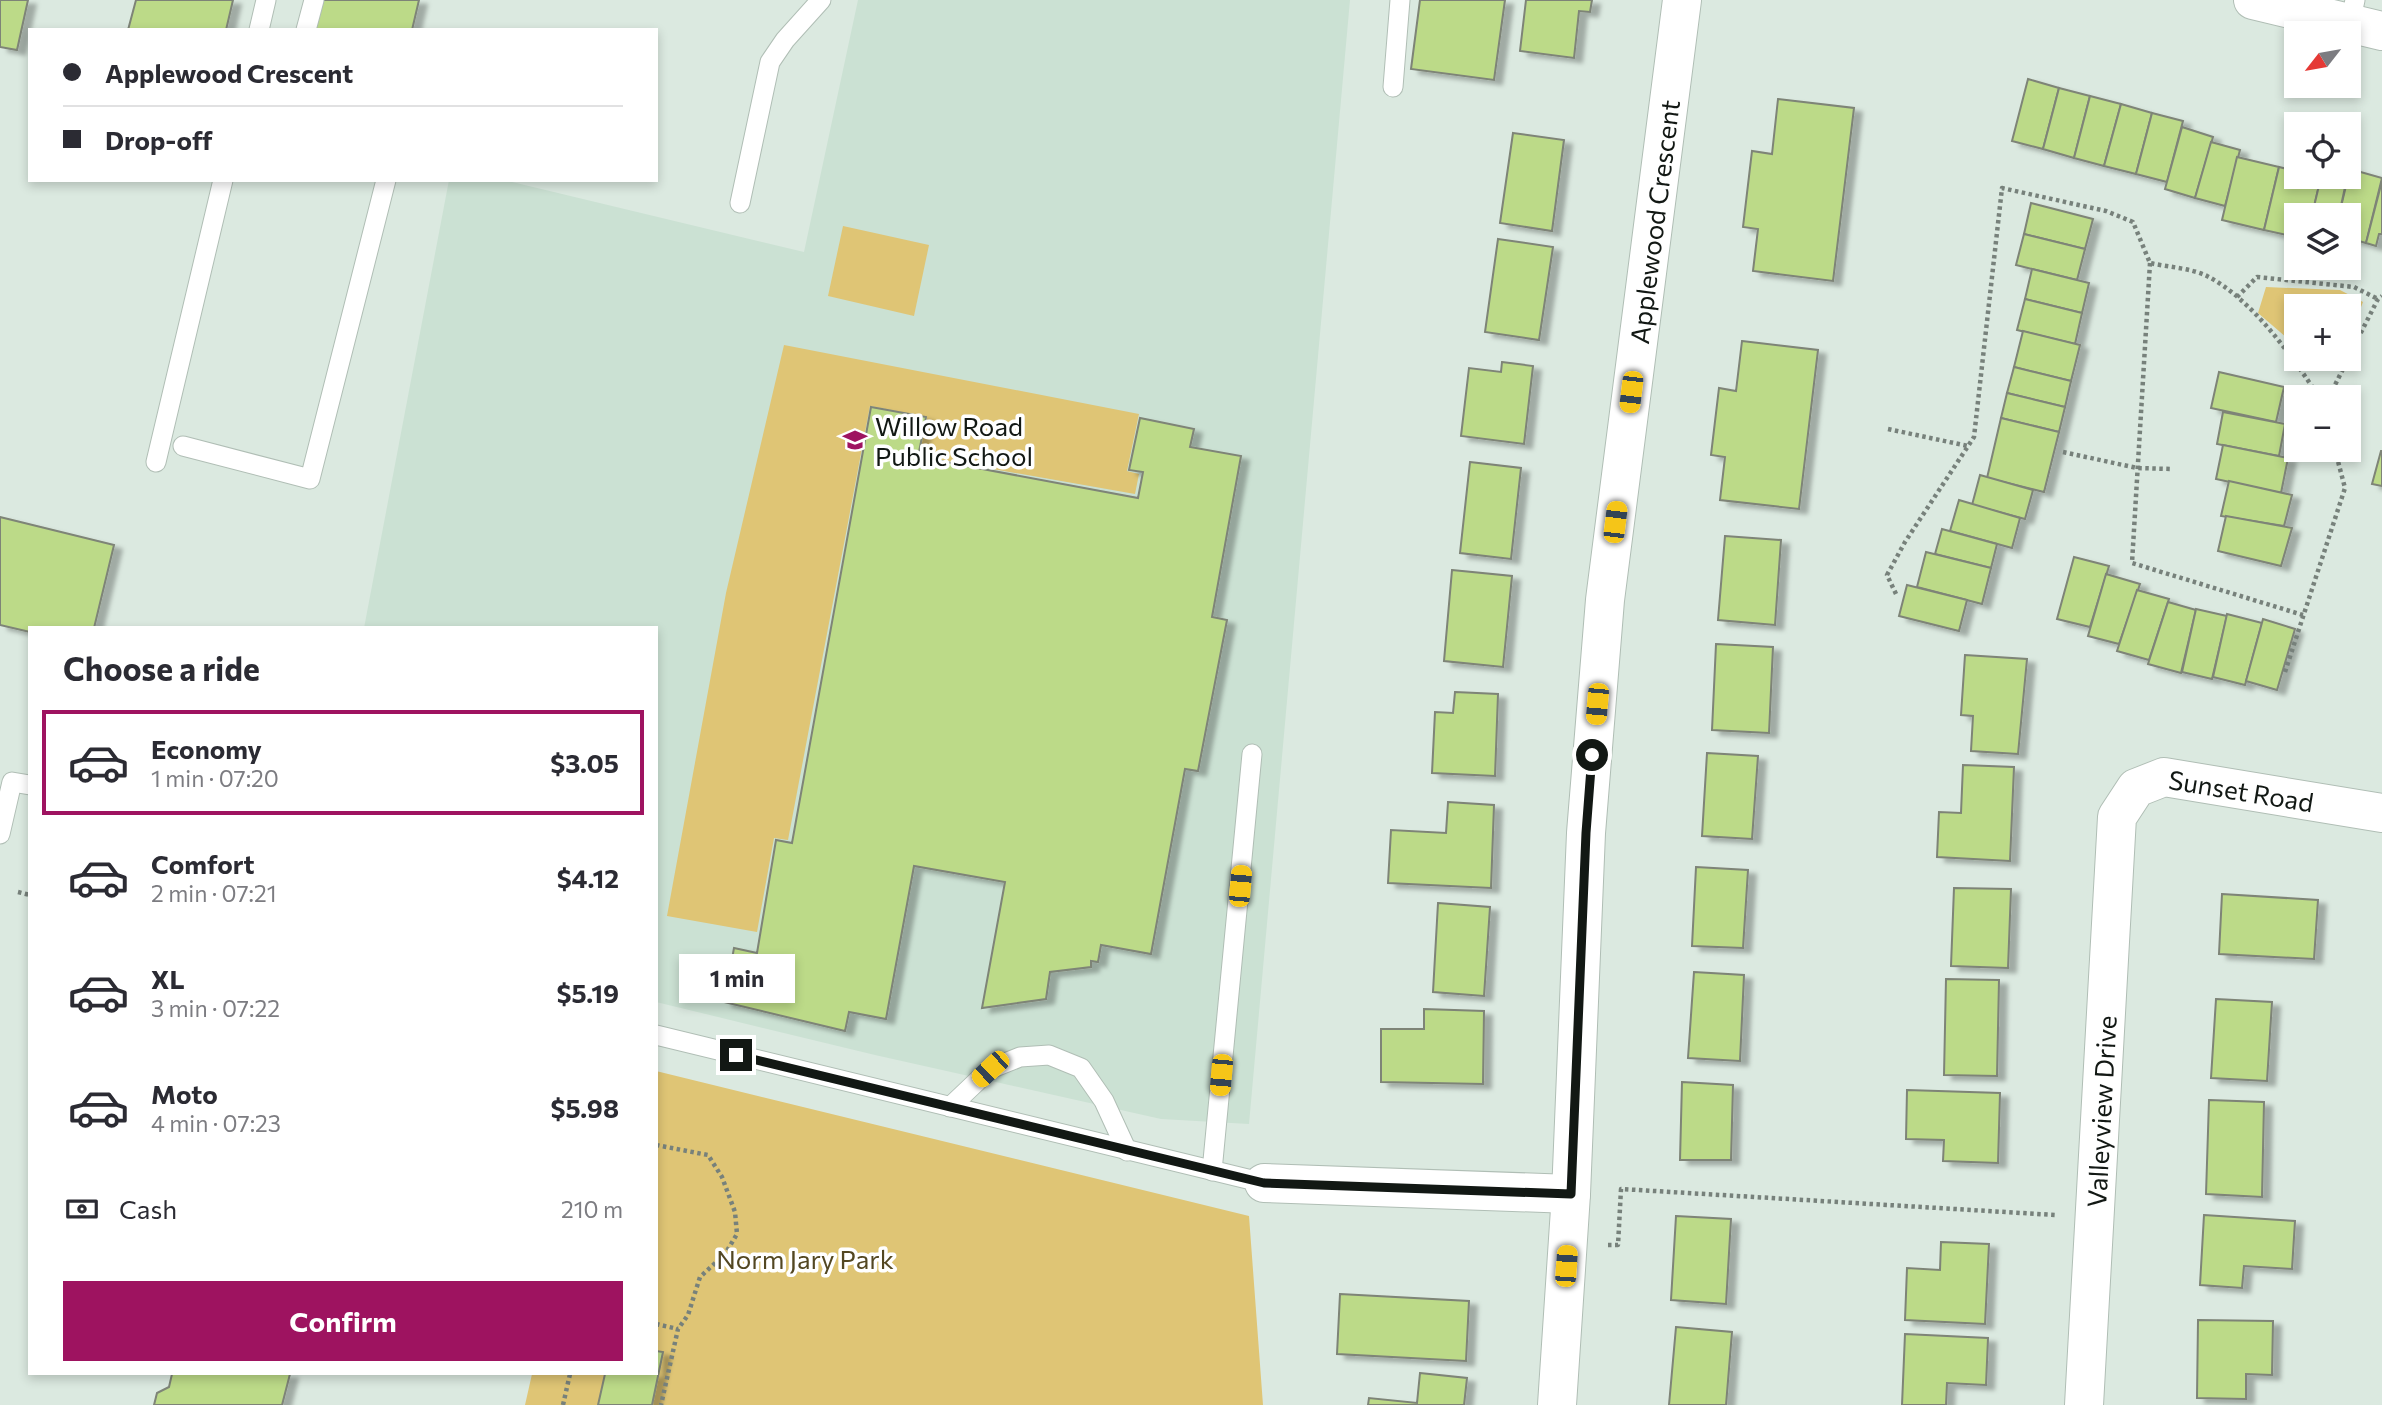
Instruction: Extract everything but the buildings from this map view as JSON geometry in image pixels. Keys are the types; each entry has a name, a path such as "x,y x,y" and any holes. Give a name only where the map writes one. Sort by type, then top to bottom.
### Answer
{"street":[{"name":"Applewood Crescent","path":"1557,1405 1571,1194 1586,833 1605,600 1682,0"},
{"path":"2253,0 2362,19"},
{"name":"Sunset Road","path":"2117,817 2136,788 2164,777 2382,813"},
{"name":"Valleyview Drive","path":"2084,1405 2117,817"},
{"path":"1264,1183 1571,1194"}],"lane":[{"path":"259,28 266,0"},
{"path":"307,28 314,0"},
{"path":"740,203 770,62 785,40 821,0"},
{"path":"1393,87 1400,0"},
{"path":"156,462 223,182"},
{"path":"183,446 310,479 385,182"},
{"path":"1212,1171 1252,754"},
{"path":"0,834 21,784"},
{"path":"658,1035 1264,1183"},
{"path":"950,1107 990,1069 1020,1057 1049,1055 1081,1068 1104,1101 1127,1151"}],"path":[{"path":"1896,594 1887,575 1905,542 1974,437 2002,188 2106,211 2133,222 2150,263 2132,563 2303,615"},
{"path":"2150,263 2206,275 2237,297 2291,355 2311,385"},
{"path":"2237,297 2257,277 2354,287 2380,298 2361,334"},
{"path":"1888,429 1968,446"},
{"path":"2063,452 2137,468 2172,469"},
{"path":"2285,672 2344,488 2338,462"},
{"path":"18,892 28,894"},
{"path":"658,1145 708,1155 722,1177 735,1212 737,1234 725,1254 701,1277 688,1315 678,1329 661,1405"},
{"path":"1618,1245 1621,1189 2095,1217"},
{"path":"658,1324 678,1329"},
{"path":"563,1405 570,1375"}],"shaded area":[{"name":"Willow Road Public School","path":"858,0 1350,0 1249,1124 1161,1119 875,1055 658,1002 658,626 364,626 449,182 512,182 804,252"}],"green space":[{"path":"843,226 929,245 914,316 828,296"},
{"path":"2266,287 2340,290 2348,294 2284,294 2284,335 2258,313"},
{"path":"784,345 1139,414 1127,471 1139,474 1135,494 919,456 927,417 870,406 788,840 774,838 757,932 667,916 726,593"},
{"name":"Norm Jary Park","path":"658,1071 1249,1216 1263,1405 525,1405 532,1375 658,1375"}],"place":[{"name":"Willow Road Public School","path":"855,440"}],"route":[{"path":"736,1055 1264,1183 1571,1194 1586,833 1592,755"}]}
